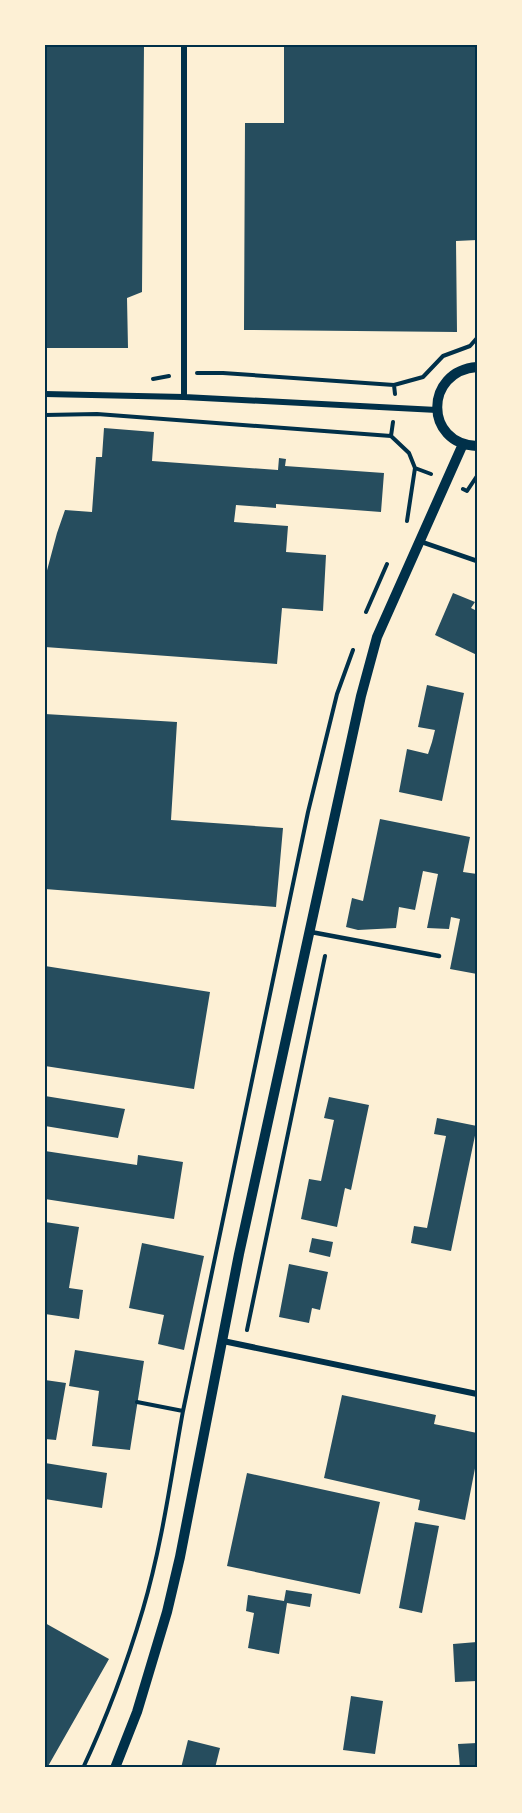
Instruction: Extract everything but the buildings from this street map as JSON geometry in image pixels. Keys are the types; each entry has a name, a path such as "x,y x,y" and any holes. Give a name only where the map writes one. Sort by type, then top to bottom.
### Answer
{"street":[{"path":"184,45 184,397"},
{"path":"477,367 467,368 454,374 444,383 438,396 437,410 442,427 455,440 477,446"},
{"path":"45,394 184,397 437,410"},
{"path":"115,1768 137,1712 167,1612 241,1243 358,707 374,646 463,444"},
{"path":"223,1341 477,1394"}],"lane":[{"path":"419,541 477,561"},
{"path":"309,932 439,956"}],"path":[{"path":"150,379 184,373 224,373 394,384"},
{"path":"45,415 97,414 391,436"},
{"path":"252,1334 247,1331 329,935"},
{"path":"83,1768 105,1722 143,1608 156,1553 193,1360"},
{"path":"137,1402 183,1411"}]}
